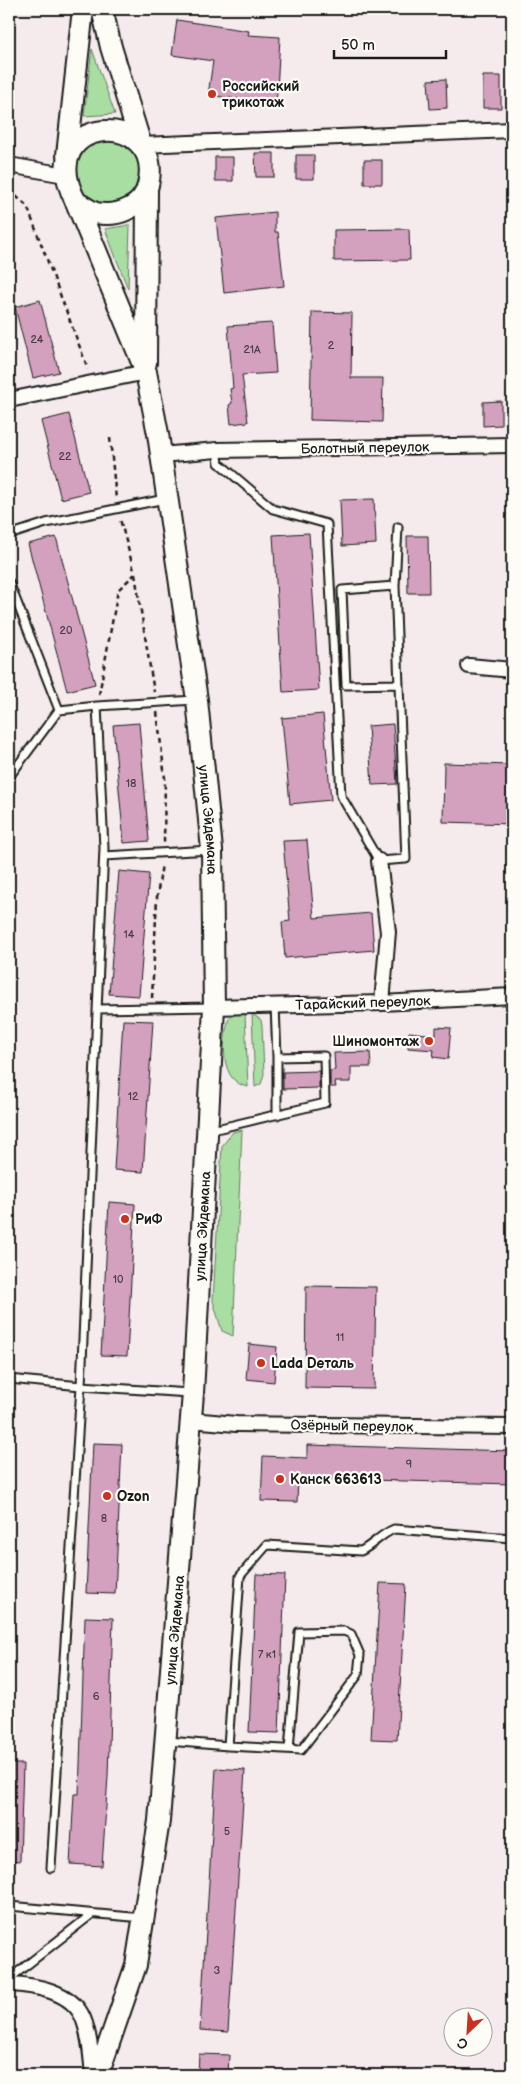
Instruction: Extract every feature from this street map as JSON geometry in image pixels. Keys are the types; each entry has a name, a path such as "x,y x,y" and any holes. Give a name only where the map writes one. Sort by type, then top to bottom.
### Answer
{"main road":[{"path":"83,9 66,165 69,188 146,372"},
{"path":"102,9 111,46 141,145 149,160 151,174 147,191 146,372"},
{"path":"66,165 77,144 91,134 106,130 125,133 141,145"},
{"path":"76,202 95,212 116,214 134,206 147,191"},
{"name":"улица Эйдемана","path":"98,2075 136,1965 160,1821 193,1393 214,1007 212,850 197,700 168,499 146,372"}],"street":[{"path":"141,145 512,130"},
{"path":"9,165 66,165"},
{"path":"9,400 146,372"},
{"name":"Болотный переулок","path":"161,455 217,450 512,445"},
{"path":"468,666 512,670"},
{"path":"379,862 388,932 382,1003"},
{"name":"Тарайский переулок","path":"214,1007 382,1003 512,996"},
{"name":"Озёрный переулок","path":"191,1420 236,1424 512,1427"},
{"path":"9,1984 30,1985 52,1991 71,2002 82,2016 85,2024 93,2075"}],"lane":[{"path":"217,450 218,463 273,509 327,524 340,796 379,862 406,859 395,586 398,527"},
{"path":"9,535 46,523 168,499"},
{"path":"9,582 59,710"},
{"path":"395,586 342,590 346,685 399,684"},
{"path":"9,776 59,710 197,700"},
{"path":"51,1868 81,1386 104,856 97,706"},
{"path":"104,856 212,850"},
{"path":"275,1005 277,1115"},
{"path":"97,1009 214,1007"},
{"path":"208,1132 325,1103 324,1056 277,1057"},
{"path":"9,1379 81,1386 193,1393"},
{"path":"228,1746 240,1576 267,1545 361,1551 371,1546 381,1535 394,1529 512,1538"},
{"path":"166,1740 301,1750 358,1675 360,1655 350,1634 344,1631 299,1632 289,1749"},
{"path":"9,1906 144,1918"},
{"path":"9,1979 92,1914"}],"path":[{"path":"9,190 27,206 93,383"},
{"path":"110,438 117,508 135,574 156,702"},
{"path":"97,706 118,590 135,574"}],"green space":[{"path":"92,49 115,114 84,116"},
{"path":"107,140 125,146 133,154 139,172 133,190 125,198 107,204 89,198 81,190 75,172 81,154 89,146"},
{"path":"130,225 128,289 105,229"},
{"path":"238,1013 245,1013 248,1087 239,1084 227,1069 224,1048 229,1018"},
{"path":"252,1014 261,1020 264,1074 261,1084 255,1087"},
{"path":"242,1130 233,1336 222,1331 213,1301 222,1146 233,1132"}],"building":[{"path":"177,20 249,31 248,35 280,37 276,109 259,108 259,102 208,95 213,61 172,55"},
{"path":"483,76 501,76 501,108 483,108"},
{"path":"446,79 447,108 430,109 428,80"},
{"path":"255,153 274,153 274,177 256,177"},
{"path":"296,155 314,155 314,179 296,179"},
{"path":"215,157 233,157 233,181 215,181"},
{"path":"364,160 382,160 382,184 364,184"},
{"path":"275,212 275,232 278,232 284,286 224,293 216,218"},
{"path":"409,229 410,260 334,261 334,230"},
{"path":"40,300 59,372 33,378 15,307"},
{"path":"312,312 352,313 351,378 383,378 382,422 310,420"},
{"path":"272,323 276,373 242,375 248,422 231,424 229,405 232,403 230,389 233,388 228,326"},
{"path":"501,401 501,425 483,426 483,402"},
{"path":"69,414 89,492 61,499 41,421"},
{"path":"374,499 376,544 342,546 340,500"},
{"path":"309,533 319,690 283,692 273,535"},
{"path":"407,536 428,536 429,593 408,593"},
{"path":"56,537 95,684 67,691 28,544"},
{"path":"323,714 331,800 290,804 282,718"},
{"path":"139,723 149,841 124,843 113,725"},
{"path":"393,724 397,784 372,785 368,726"},
{"path":"444,763 512,765 512,824 443,822"},
{"path":"307,840 314,918 371,913 374,950 285,958 282,922 290,921 283,841"},
{"path":"119,871 149,874 139,996 109,994"},
{"path":"123,1020 153,1021 143,1172 114,1170"},
{"name":"Шиномонтаж","path":"436,1027 451,1028 448,1059 433,1057 434,1050 408,1048 409,1032 436,1035"},
{"path":"370,1052 371,1067 351,1067 351,1082 335,1082 336,1087 330,1087 330,1071 335,1070 334,1053"},
{"path":"319,1071 319,1088 283,1089 283,1072"},
{"path":"109,1202 135,1204 127,1356 101,1355"},
{"path":"306,1286 376,1287 374,1389 305,1388"},
{"name":"Lada Dеталь","path":"249,1344 277,1347 274,1382 246,1379"},
{"path":"93,1443 122,1444 115,1594 86,1593"},
{"path":"307,1445 512,1451 512,1484 298,1478 297,1502 261,1501 263,1456 307,1458"},
{"path":"256,1574 285,1575 279,1733 249,1732"},
{"path":"380,1583 406,1584 397,1740 371,1739"},
{"path":"85,1617 113,1618 108,1776 102,1866 70,1864 74,1794 79,1794"},
{"path":"9,1764 23,1764 20,1861 9,1860"},
{"path":"216,1768 245,1770 228,2032 200,2030"},
{"path":"199,2054 229,2055 228,2075 198,2075"}],"place":[{"name":"Российский трикотаж","path":"212,94"},
{"name":"Шиномонтаж","path":"429,1041"},
{"name":"РиФ","path":"125,1219"},
{"name":"Lada Dеталь","path":"261,1363"},
{"name":"Канск 663613","path":"280,1479"},
{"name":"Ozon","path":"107,1496"}]}
